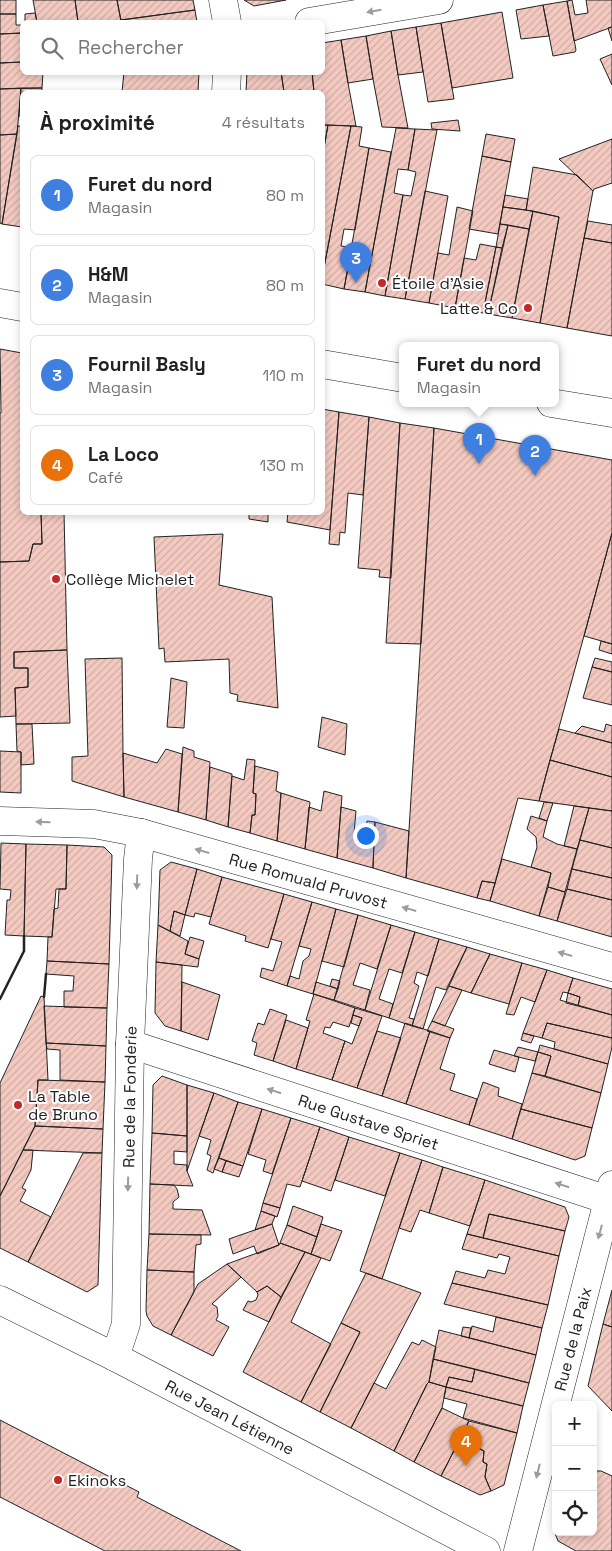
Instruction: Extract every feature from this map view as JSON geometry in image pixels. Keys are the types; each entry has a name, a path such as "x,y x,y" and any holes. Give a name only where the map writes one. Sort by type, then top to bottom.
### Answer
{"street":[{"path":"222,0 227,20"},
{"path":"321,20 439,0"},
{"path":"226,90 227,75"},
{"path":"0,303 20,307"},
{"path":"325,365 399,377"},
{"path":"559,404 612,413"},
{"name":"Rue Romuald Pruvost","path":"0,821 94,824 141,833 612,967"},
{"name":"Rue de la Fonderie","path":"115,1357 126,1324 130,1044 138,859 141,833"},
{"name":"Rue Gustave Spriet","path":"130,1044 610,1192"},
{"name":"Rue de la Paix","path":"518,1551 610,1192"},
{"name":"Rue Jean Létienne","path":"0,1300 115,1357 486,1551"}],"building":[{"path":"0,0 16,0 16,14 0,14"},
{"path":"33,0 75,0 78,20 37,20"},
{"path":"75,0 117,0 121,20 78,20"},
{"path":"117,0 193,0 195,10 121,20"},
{"path":"244,0 286,0 254,6"},
{"path":"572,0 575,15 588,13 586,0 612,0 612,27 574,41 567,1"},
{"path":"567,1 576,50 575,52 553,56 543,5"},
{"path":"543,5 549,36 521,39 516,10"},
{"path":"195,10 197,20 121,20"},
{"path":"502,12 513,78 452,88 441,23"},
{"path":"35,13 37,20 25,20 25,14"},
{"path":"0,14 16,14 16,25 20,25 20,33 0,34"},
{"path":"441,23 454,99 428,102 416,27"},
{"path":"416,27 423,72 398,75 391,31"},
{"path":"612,27 612,41 608,28"},
{"path":"391,31 408,128 382,127 373,79 366,36"},
{"path":"20,33 20,62 0,63 0,34"},
{"path":"366,36 373,79 348,83 341,40"},
{"path":"341,40 356,126 325,125 325,90 314,90 312,75 325,75 325,43"},
{"path":"612,54 612,85 600,59"},
{"path":"20,62 20,75 43,75 42,88 0,89 0,63"},
{"path":"124,75 199,75 198,90 122,90"},
{"path":"247,75 281,75 284,90 246,90"},
{"path":"281,75 312,75 314,90 284,90"},
{"path":"21,88 42,88 42,90 21,90"},
{"path":"21,88 17,134 0,135 0,89"},
{"path":"458,120 460,131 432,129 431,123"},
{"path":"325,125 328,125 325,142"},
{"path":"328,125 351,126 325,262 325,142"},
{"path":"18,126 20,126 20,227 2,224"},
{"path":"351,126 362,127 359,146 369,148 355,230 344,229 341,246 352,248 344,289 325,285 325,262"},
{"path":"396,128 415,129 408,170 398,169 394,193 403,195 385,296 365,292"},
{"path":"415,129 437,130 405,299 385,296 403,195 411,196 416,172 408,170"},
{"path":"17,134 2,224 0,223 0,135"},
{"path":"486,134 515,139 511,162 482,156"},
{"path":"612,139 612,183 593,191 559,159"},
{"path":"369,148 391,152 365,292 344,289"},
{"path":"482,156 511,162 498,234 469,229"},
{"path":"533,167 577,175 593,191 567,328 540,323 559,217 526,210"},
{"path":"425,191 448,196 429,303 405,299"},
{"path":"505,195 528,199 526,210 503,207"},
{"path":"457,207 473,211 455,308 429,303 438,253 449,255"},
{"path":"503,207 533,211 529,229 500,224"},
{"path":"533,211 559,217 540,323 512,318"},
{"path":"588,221 612,225 612,243 584,238"},
{"path":"500,224 508,225 502,248 496,247"},
{"path":"508,225 529,229 512,318 488,314"},
{"path":"584,238 612,243 612,336 567,328"},
{"path":"480,244 496,247 483,313 455,308 464,258 476,260"},
{"path":"496,247 502,248 488,314 483,313"},
{"path":"0,349 20,353 20,515 41,515 42,544 33,544 29,561 0,562"},
{"path":"325,410 339,412 330,530 287,522 288,515 325,515"},
{"path":"339,412 369,417 363,495 348,493 345,533 340,532 339,545 329,544"},
{"path":"369,417 400,423 391,578 379,577 380,570 358,568"},
{"path":"400,423 434,428 421,644 386,643"},
{"path":"434,428 612,460 612,533 539,801 518,798 495,883 482,881 477,898 406,878"},
{"path":"41,515 64,515 67,650 14,652 14,668 28,668 28,687 15,688 16,716 0,717 0,562 29,561 33,544 42,544"},
{"path":"249,515 268,515 268,522 249,519"},
{"path":"612,533 612,644 584,636"},
{"path":"223,534 219,585 272,597 278,708 237,701 238,695 230,693 229,659 165,662 164,648 159,649 154,537"},
{"path":"601,641 612,644 612,654 599,650"},
{"path":"67,650 70,723 16,724 15,688 28,687 28,668 14,668 14,652"},
{"path":"122,658 124,797 72,781 72,757 88,756 85,659"},
{"path":"595,658 612,662 612,672 592,667"},
{"path":"592,667 612,672 612,705 583,698"},
{"path":"171,678 187,682 184,728 167,727"},
{"path":"322,717 347,724 345,755 318,747"},
{"path":"16,724 32,724 34,764 21,765 21,752 17,751"},
{"path":"606,724 612,726 612,743 575,733 582,726 604,732"},
{"path":"559,729 612,743 612,777 550,760"},
{"path":"183,747 194,751 194,757 210,762 206,820 178,812"},
{"path":"166,749 182,754 178,812 124,797 123,753 157,763"},
{"path":"0,751 21,752 21,793 0,792"},
{"path":"247,759 255,760 253,793 256,794 255,815 252,815 250,833 228,827 232,776 244,780"},
{"path":"550,760 612,777 612,811 539,801"},
{"path":"255,766 278,772 276,791 281,793 277,841 250,833 252,815 255,815 256,794 253,793"},
{"path":"210,767 232,774 228,827 206,820"},
{"path":"324,791 342,796 337,858 305,849 309,807 321,811"},
{"path":"281,793 310,802 305,849 277,841"},
{"path":"544,802 553,803 547,821 539,818"},
{"path":"574,806 589,808 577,849 564,846"},
{"path":"341,807 356,811 354,833 374,839 373,868 337,858"},
{"path":"589,808 612,811 612,848 580,840"},
{"path":"531,816 547,821 543,837 557,844 577,849 565,892 548,887 551,873 531,867 537,847 536,837 527,829"},
{"path":"367,821 375,822 374,839 365,836"},
{"path":"375,822 409,831 406,878 373,868"},
{"path":"580,840 612,848 612,878 572,869"},
{"path":"1,843 26,844 24,936 5,935 7,900 10,900 11,890 0,889"},
{"path":"26,844 67,845 66,889 56,889 52,937 24,936"},
{"path":"67,845 104,847 112,855 109,964 47,961 48,937 52,937 54,909 58,908 59,889 66,889"},
{"path":"502,859 551,873 539,916 490,901"},
{"path":"171,862 197,869 185,915 174,911 170,931 158,925 160,870"},
{"path":"197,869 222,877 211,917 195,913 194,917 185,915"},
{"path":"572,869 612,878 612,900 567,889"},
{"path":"222,877 284,894 268,948 245,941 246,936 209,924"},
{"path":"482,881 495,883 490,901 477,898"},
{"path":"548,887 565,892 557,921 539,916"},
{"path":"567,889 612,900 612,937 557,921"},
{"path":"284,894 312,902 287,986 260,977 262,968 273,971 282,942 271,939"},
{"path":"312,902 336,909 313,994 287,986 290,976 299,979 303,961 309,956 311,949 299,946"},
{"path":"336,909 358,915 344,967 322,961"},
{"path":"174,911 185,915 180,936 170,931"},
{"path":"358,915 391,925 377,969 360,963 353,985 370,990 365,1010 334,1000"},
{"path":"158,925 188,941 185,954 199,959 198,967 156,962"},
{"path":"391,925 415,932 402,973 389,969 379,999 393,1004 389,1018 365,1010"},
{"path":"415,932 439,939 428,976 417,972 414,983 419,986 409,1018 414,1019 412,1026 389,1018"},
{"path":"190,937 204,941 199,959 185,954"},
{"path":"439,939 467,947 446,990 436,987 423,1029 412,1026"},
{"path":"467,947 490,954 471,993 449,986"},
{"path":"490,954 522,963 509,1004 471,993"},
{"path":"47,961 109,964 107,1008 64,1007 64,991 73,991 74,976 46,974"},
{"path":"156,962 182,965 181,1031 165,1026 155,1013"},
{"path":"522,963 547,970 535,1002 521,997 514,1015 506,1014"},
{"path":"547,970 573,978 568,993 563,992 560,1000 612,1015 612,1038 547,1023 542,1038 523,1033"},
{"path":"573,978 612,989 612,1015 578,1006 580,997 568,993"},
{"path":"332,979 340,981 338,989 330,986"},
{"path":"182,982 220,995 208,1040 181,1031"},
{"path":"316,982 338,989 334,1000 313,994"},
{"path":"449,986 462,990 445,1026 432,1021"},
{"path":"568,993 580,997 578,1006 566,1003"},
{"path":"314,994 355,1008 349,1027 333,1022 330,1028 325,1027 323,1033 345,1041 332,1080 296,1069 310,1021 306,1020"},
{"name":"La Table de Bruno","path":"41,996 44,997 48,1080 38,1080 35,1126 0,1196 0,1083"},
{"path":"44,1006 107,1008 106,1046 46,1043"},
{"path":"355,1008 382,1016 357,1088 332,1080 345,1041 352,1044 362,1018 353,1015"},
{"path":"270,1009 287,1015 273,1061 254,1055 257,1043 252,1041 258,1023 264,1025"},
{"path":"353,1015 362,1018 359,1026 351,1023"},
{"path":"286,1020 308,1028 296,1069 273,1061"},
{"path":"432,1021 454,1029 450,1038 427,1031"},
{"path":"405,1023 430,1031 406,1104 382,1096"},
{"path":"547,1023 612,1038 608,1064 554,1049 555,1042 542,1038"},
{"path":"377,1031 401,1038 382,1096 357,1088"},
{"path":"430,1031 450,1038 440,1069 455,1074 450,1090 477,1099 469,1125 406,1104"},
{"path":"523,1033 534,1036 531,1043 521,1040"},
{"path":"46,1043 106,1046 105,1082 60,1080 60,1050 47,1049"},
{"path":"540,1045 608,1064 601,1093 545,1076 551,1056 538,1052"},
{"path":"518,1047 538,1052 535,1061 514,1056"},
{"path":"494,1050 519,1057 515,1072 489,1064"},
{"path":"538,1052 551,1056 545,1076 532,1073"},
{"path":"532,1073 601,1093 592,1128 521,1109"},
{"path":"162,1076 187,1085 187,1136 152,1133 153,1085"},
{"path":"38,1080 105,1082 103,1129 35,1126"},
{"path":"483,1082 499,1088 498,1096 522,1104 512,1139 469,1125"},
{"path":"187,1085 214,1093 187,1171"},
{"path":"214,1093 238,1102 213,1173 207,1170 211,1156 207,1154 211,1140 199,1136"},
{"path":"238,1102 262,1109 243,1166 219,1158"},
{"path":"262,1109 291,1118 272,1174 263,1171 266,1160 248,1154"},
{"path":"521,1109 592,1128 585,1156 575,1160 512,1139"},
{"path":"291,1118 320,1127 300,1187 287,1184 280,1208 263,1203"},
{"path":"35,1126 103,1129 102,1153 23,1150"},
{"path":"320,1127 349,1137 331,1191 302,1181"},
{"path":"152,1133 187,1136 187,1152 174,1151 174,1164 187,1165 187,1171 193,1186 150,1184"},
{"path":"349,1137 400,1153 385,1196 335,1180"},
{"path":"23,1150 33,1150 31,1170 22,1188 26,1190 20,1201 51,1217 28,1262 0,1248 0,1196"},
{"path":"83,1153 102,1153 98,1285 87,1292 28,1262"},
{"path":"400,1153 422,1160 382,1279 360,1271"},
{"path":"219,1158 226,1161 222,1172 214,1169"},
{"path":"422,1160 443,1167 429,1213 420,1210 411,1232 399,1228"},
{"path":"226,1161 243,1166 239,1177 222,1172"},
{"path":"443,1167 485,1180 470,1226 429,1213"},
{"path":"485,1180 565,1207 569,1217 565,1231 489,1214 483,1238 467,1234"},
{"path":"150,1184 174,1185 179,1197 173,1202 173,1209 202,1210 211,1235 149,1234"},
{"path":"263,1203 280,1208 277,1217 261,1211"},
{"path":"293,1206 323,1217 317,1237 287,1225"},
{"path":"261,1211 275,1216 272,1224 255,1230"},
{"path":"489,1214 565,1231 559,1256 483,1238"},
{"path":"272,1224 279,1245 257,1254 254,1246 233,1254 229,1239"},
{"path":"321,1224 342,1231 330,1261 311,1254"},
{"path":"287,1225 317,1237 311,1254 280,1243"},
{"path":"149,1234 201,1235 201,1244 196,1245 194,1272 147,1270"},
{"path":"467,1234 559,1256 548,1305 452,1283 456,1271 485,1278 488,1270 505,1274 510,1257 499,1254 497,1258 462,1249"},
{"path":"280,1243 305,1252 281,1297 267,1286 257,1292 227,1264 279,1245"},
{"path":"305,1252 321,1258 291,1322 331,1344 301,1402 243,1372"},
{"path":"227,1264 241,1277 212,1304 217,1307 218,1316 216,1320 229,1327 213,1356 171,1335 198,1284"},
{"path":"147,1270 194,1272 194,1292 171,1335 153,1326 147,1316"},
{"path":"366,1273 421,1293 351,1428 320,1412 360,1332 341,1323"},
{"path":"452,1283 548,1305 542,1328 444,1304"},
{"path":"267,1286 281,1297 269,1322 243,1310 248,1301 256,1300 257,1292"},
{"path":"612,1290 612,1327 603,1324"},
{"path":"496,1317 542,1328 536,1355 469,1338 472,1326 493,1332"},
{"path":"341,1323 360,1332 320,1412 301,1402"},
{"path":"603,1324 612,1327 612,1411 588,1386"},
{"path":"463,1327 471,1328 469,1338 461,1336"},
{"path":"439,1330 536,1355 529,1383 433,1359"},
{"path":"422,1340 436,1347 429,1382 394,1451 351,1428 374,1383 386,1389 412,1342 419,1345"},
{"path":"433,1359 475,1369 472,1382 449,1377 446,1387 429,1382"},
{"path":"475,1369 529,1383 523,1406 446,1387 449,1377 472,1382"},
{"path":"429,1382 446,1387 444,1398 442,1408 414,1462 394,1451"},
{"path":"446,1387 523,1406 517,1433 463,1418 467,1404 444,1398"},
{"path":"442,1408 469,1421 441,1476 414,1462"},
{"name":"Ekinoks","path":"0,1420 139,1492 137,1497 241,1551 105,1551 0,1497"},
{"path":"469,1421 517,1433 504,1485 491,1491 485,1477 487,1464 483,1462 484,1451 460,1439"},
{"path":"460,1439 484,1451 483,1462 487,1464 485,1477 491,1491 480,1495 441,1476"},
{"path":"597,1471 612,1476 612,1551 576,1551 558,1541 556,1536 597,1536"}],"wall":[{"path":"0,999 24,951 24,936"},
{"path":"44,997 46,974"}],"place":[{"name":"Fournil Basly","path":"356,283"},
{"name":"Étoile d'Asie","path":"382,283"},
{"name":"Latte & Co","path":"528,308"},
{"name":"Furet du nord","path":"479,464"},
{"name":"H&M","path":"535,476"},
{"name":"Collège Michelet","path":"56,579"},
{"name":"La Table de Bruno","path":"18,1105"},
{"name":"La Loco","path":"466,1466"},
{"name":"Ekinoks","path":"58,1480"}]}
